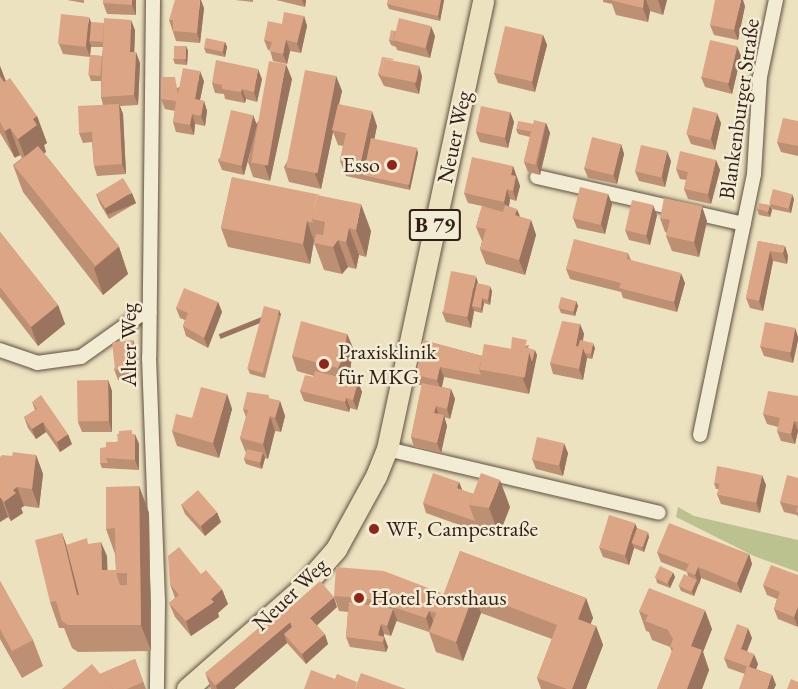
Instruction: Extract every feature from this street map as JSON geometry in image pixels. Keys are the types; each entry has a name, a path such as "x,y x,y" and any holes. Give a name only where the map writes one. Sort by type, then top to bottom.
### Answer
{"main road":[{"name":"Neuer Weg","path":"187,689 302,588 336,549 387,449 483,0"}],"street":[{"name":"Alter Weg","path":"153,0 150,312 151,476 158,601 157,689"},
{"name":"Blankenburger Straße","path":"700,435 754,174 760,77 776,0"},
{"name":"Blankenburger Straße","path":"537,177 744,224"},
{"path":"0,350 37,363 81,357 101,346 140,315 150,312"},
{"path":"387,449 659,513"}],"green space":[{"path":"678,507 694,516 798,540 798,572 754,556 676,517"}],"building":[{"path":"103,0 132,0 132,5 103,3"},
{"path":"175,0 200,0 197,33 173,31 173,20 169,20"},
{"path":"388,0 441,0 438,16 387,4"},
{"path":"610,0 644,0 643,8"},
{"path":"715,0 741,0 734,30 710,25"},
{"path":"284,12 304,16 297,43 286,40 283,54 269,51 272,42 264,40 268,21 282,24"},
{"path":"61,14 89,17 86,47 58,44"},
{"path":"104,18 131,20 130,52 136,52 134,95 101,97"},
{"path":"399,18 431,26 425,48 393,40"},
{"path":"91,22 104,23 103,42 90,41"},
{"path":"505,26 543,35 532,82 494,73"},
{"path":"391,30 395,31 394,41 389,40"},
{"path":"206,38 225,42 223,52 204,48"},
{"path":"710,40 737,46 729,83 701,77"},
{"path":"174,46 186,46 186,59 174,59"},
{"path":"90,55 102,56 100,76 88,75"},
{"path":"382,57 394,59 384,59 381,75 378,74"},
{"path":"384,59 419,66 416,83 381,76"},
{"path":"216,60 258,69 254,92 242,89 241,92 222,89 222,85 212,83"},
{"path":"269,61 286,64 268,165 251,162"},
{"path":"183,68 200,71 195,99 204,101 201,116 192,114 190,125 173,122 176,101 161,99 161,77 175,77 178,94"},
{"path":"305,70 336,76 318,173 286,167"},
{"path":"0,76 4,82 10,78 37,116 33,119 37,125 18,139 10,128 5,131 0,122"},
{"path":"119,104 122,164 94,166 92,132 79,133 78,106"},
{"path":"338,104 372,111 360,166 340,161 346,133 332,130"},
{"path":"481,106 510,112 505,138 476,131"},
{"path":"693,107 717,113 710,140 686,134"},
{"path":"231,110 253,115 242,166 219,161"},
{"path":"783,118 798,121 798,146 777,142"},
{"path":"534,120 546,123 535,165 524,162"},
{"path":"518,121 533,124 531,132 516,129"},
{"path":"592,137 621,144 613,175 584,168"},
{"path":"371,138 417,148 409,185 363,175"},
{"path":"641,145 667,151 661,177 635,171"},
{"path":"38,146 119,246 95,266 14,166"},
{"path":"680,151 716,160 708,194 684,189 688,172 676,169"},
{"path":"472,157 513,166 511,175 516,176 513,191 507,189 504,202 464,193"},
{"path":"232,177 321,195 317,195 313,223 307,221 303,244 221,228"},
{"path":"123,178 132,193 105,209 96,194"},
{"path":"580,187 608,194 600,225 572,218"},
{"path":"773,189 792,194 788,209 769,203"},
{"path":"317,195 361,204 356,230 349,228 346,242 338,240 333,247 314,243 316,234 323,235 325,222 312,219"},
{"path":"664,198 702,206 694,242 666,236 670,220 660,218"},
{"path":"632,200 653,205 646,235 625,230"},
{"path":"759,203 770,205 768,212 757,209"},
{"path":"505,205 517,209 515,215 531,220 519,260 480,249 486,229 476,227 482,206 503,212"},
{"path":"0,232 58,305 31,327 0,287"},
{"path":"574,239 628,253 627,259 681,273 674,302 619,288 621,283 566,269"},
{"path":"758,241 785,246 783,253 770,251 759,301 746,298"},
{"path":"451,271 476,276 468,317 443,312"},
{"path":"477,283 490,286 488,300 482,298 481,308 472,306"},
{"path":"184,288 218,302 204,338 183,326 188,313 176,308"},
{"path":"561,297 576,301 574,312 558,308"},
{"path":"264,306 279,310 263,373 247,369"},
{"path":"301,321 347,334 344,357 338,368 292,356"},
{"path":"562,321 580,324 576,346 583,348 579,369 550,363"},
{"path":"765,322 795,328 791,352 760,347"},
{"path":"512,337 527,340 525,347 535,350 532,362 529,352 511,349"},
{"path":"133,340 136,368 115,370 112,342"},
{"path":"423,340 482,356 479,370 481,375 440,367 437,380 416,375"},
{"path":"580,340 593,343 591,354 585,353 583,348 578,347"},
{"path":"484,344 529,352 525,378 479,370"},
{"path":"315,371 358,382 353,400 346,398 345,402 300,391 305,375 314,377"},
{"path":"108,380 109,421 78,422 77,381"},
{"path":"422,383 451,389 447,409 436,406 434,413 444,415 437,443 411,437"},
{"path":"201,387 227,394 213,443 172,431 176,414 192,418"},
{"path":"768,391 798,396 798,422 794,421 791,434 777,431 780,418 763,414"},
{"path":"247,392 269,395 269,398 280,401 275,418 270,416 263,444 240,438 248,410 243,409"},
{"path":"41,395 68,434 57,442 43,422 32,429 24,417 37,409 32,402"},
{"path":"132,430 132,434 119,434 119,431"},
{"path":"117,434 135,434 135,460 106,458 106,442 118,442"},
{"path":"537,437 564,443 559,466 532,459"},
{"path":"106,447 108,463 100,463 100,448"},
{"path":"247,449 263,453 260,463 245,459"},
{"path":"13,452 36,455 32,489 17,487 13,490 16,493 4,502 0,498 0,457 2,455 12,456"},
{"path":"717,466 723,467 720,484 714,483"},
{"path":"723,467 762,475 756,503 717,494"},
{"path":"433,473 459,482 457,488 473,494 469,505 475,521 423,503"},
{"path":"481,473 500,480 489,508 469,505"},
{"path":"787,475 798,478 798,506 780,502"},
{"path":"139,486 141,625 68,625 62,621 56,601 50,602 35,540 62,533 77,595 127,595 127,573 116,573 115,528 106,529 106,487"},
{"path":"198,490 217,512 200,526 181,504"},
{"path":"609,515 635,523 625,555 599,548"},
{"path":"669,523 749,554 737,583 698,567 695,575 686,571 689,564 657,552"},
{"path":"637,528 648,532 643,547 632,543"},
{"path":"87,538 88,544 101,542 102,570 116,570 120,585 127,585 127,595 79,595 66,545"},
{"path":"179,547 201,574 206,570 222,589 211,599 214,602 186,621 169,603 179,595 170,584 168,556"},
{"path":"460,551 586,598 578,619 596,626 572,689 537,678 557,625 474,593 456,642 429,632"},
{"path":"771,565 798,575 798,607 794,617 774,609 780,592 763,585"},
{"path":"660,566 673,572 667,584 655,578"},
{"path":"336,567 384,571 444,594 437,613 429,611 426,618 369,599 334,596"},
{"path":"684,574 697,580 691,592 679,586"},
{"path":"0,581 33,640 12,651 0,629"},
{"path":"320,581 334,597 310,618 325,634 302,654 284,634 292,627 283,614"},
{"path":"649,588 705,610 691,646 702,650 687,689 657,689 673,648 670,647 673,639 668,630 645,621 648,615 639,611"},
{"path":"349,602 393,609 387,626 381,624 378,635 384,637 383,642 346,637"},
{"path":"280,610 290,622 215,685 205,673"},
{"path":"737,624 748,628 741,649 754,654 749,667 724,658"},
{"path":"135,659 143,682 127,689 113,689 100,674"},
{"path":"92,664 113,689 62,689"},
{"path":"747,666 772,675 767,689 739,689"},
{"path":"311,670 335,679 337,674 357,682 355,689 304,689"},
{"path":"361,673 406,689 355,689"},
{"path":"791,679 798,682 798,689 787,689"}],"place":[{"name":"Esso","path":"392,165"},
{"name":"Praxisklinik für MKG","path":"324,364"},
{"name":"WF, Campestraße","path":"374,529"},
{"name":"Hotel Forsthaus","path":"359,598"}]}
